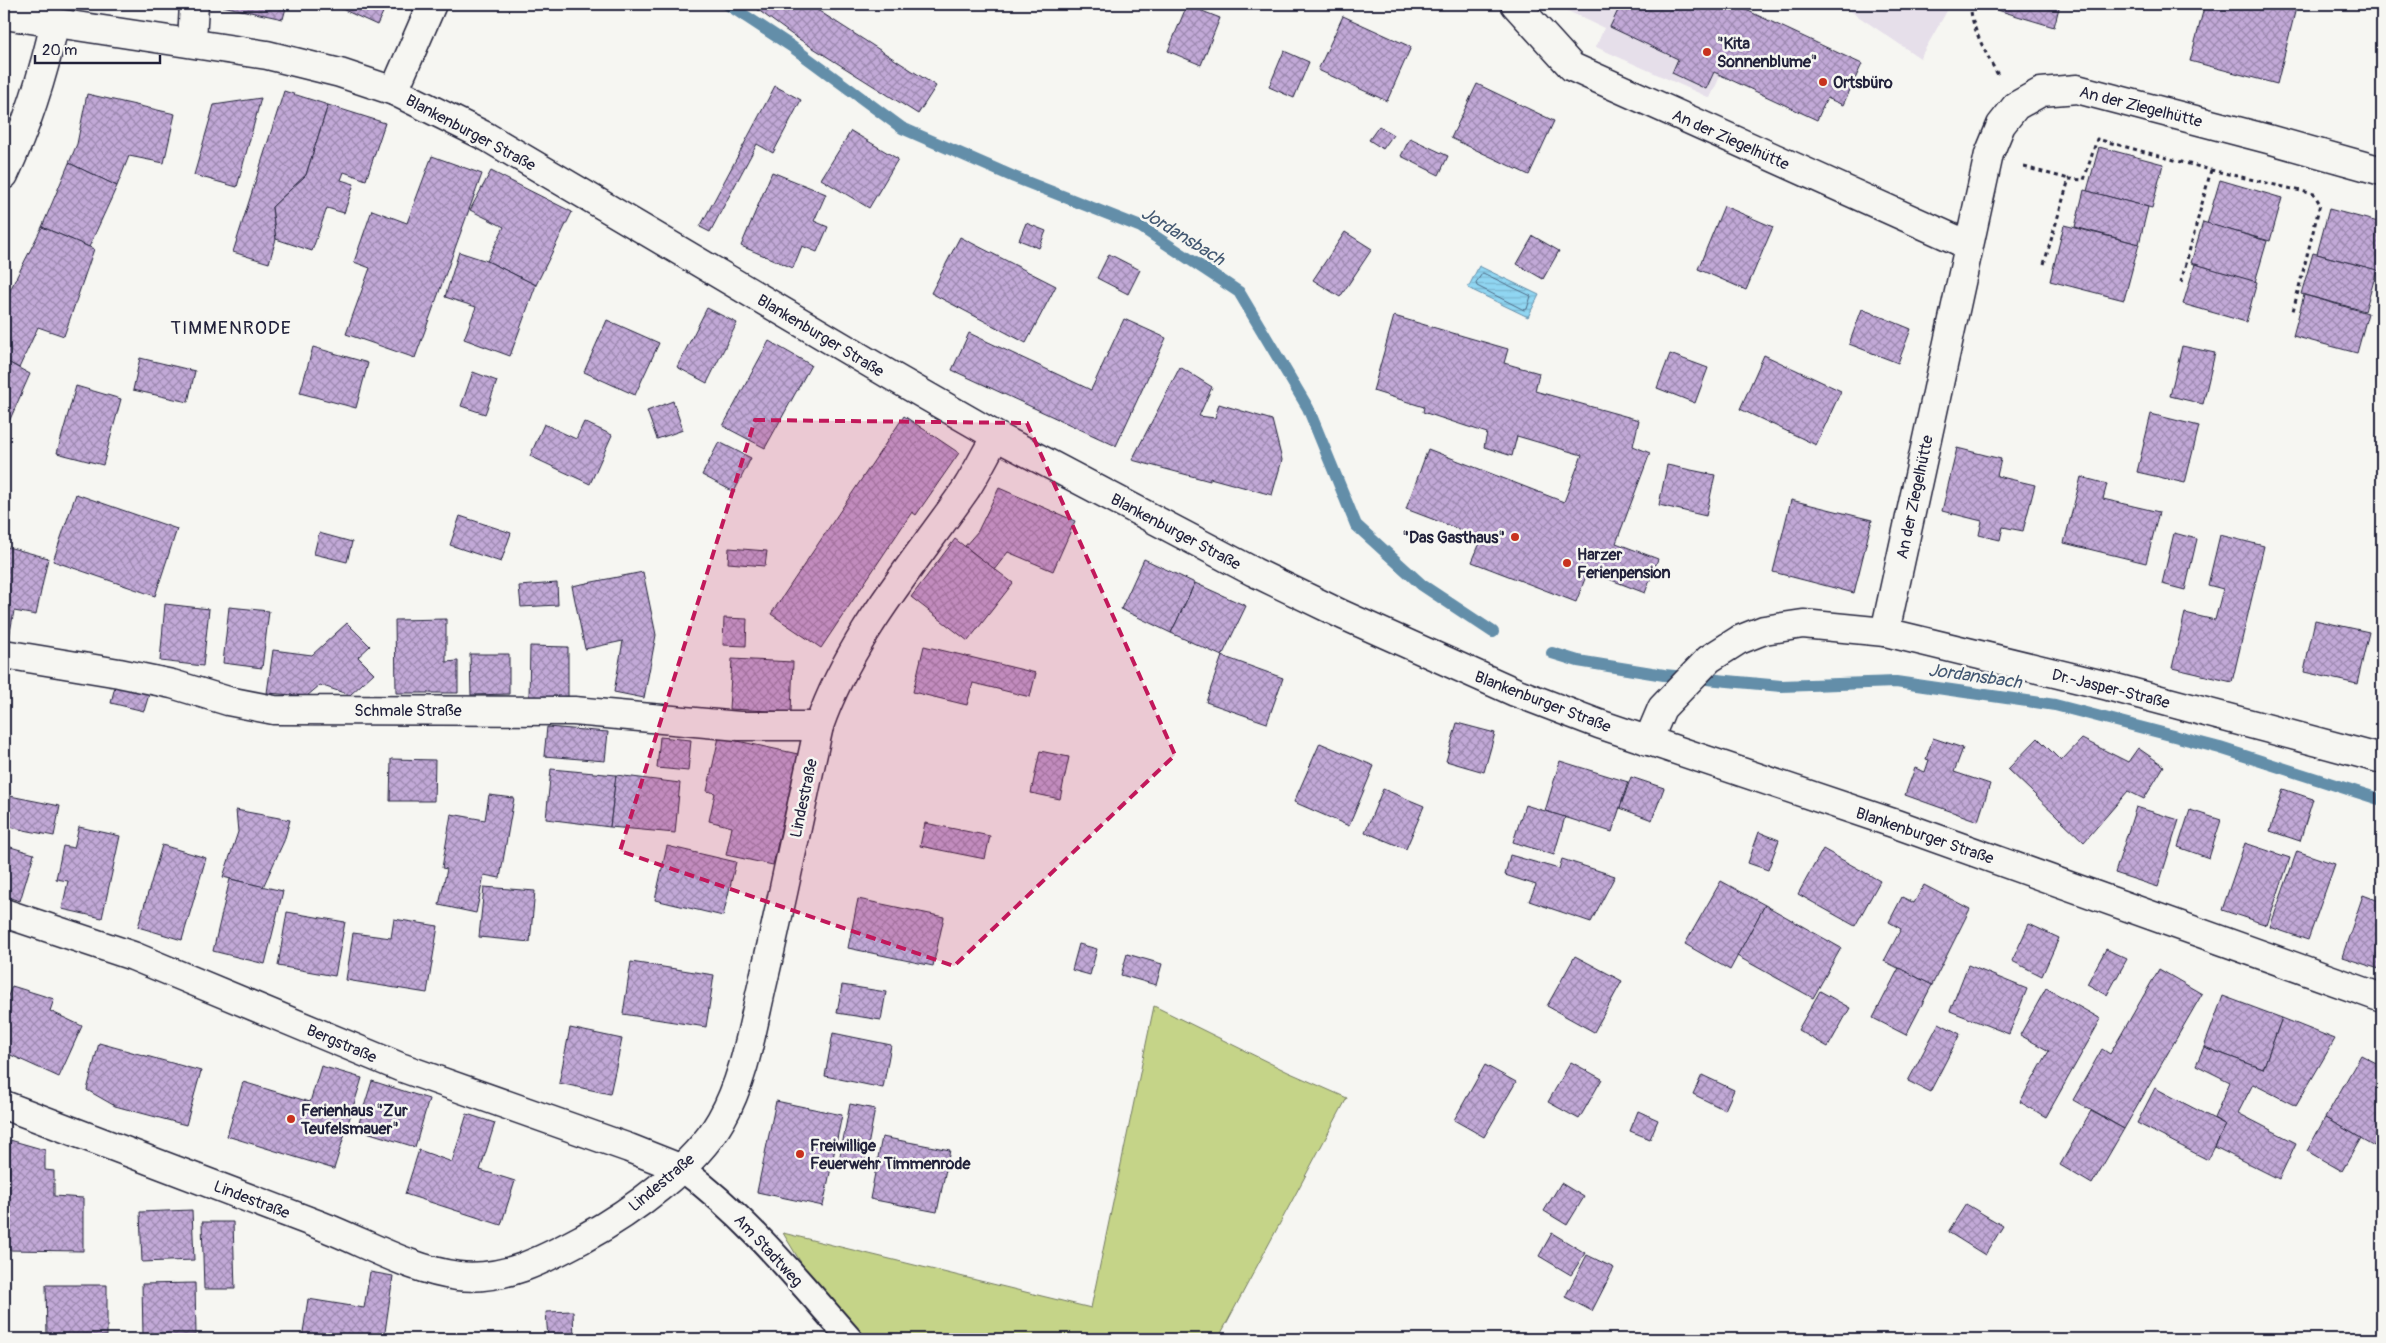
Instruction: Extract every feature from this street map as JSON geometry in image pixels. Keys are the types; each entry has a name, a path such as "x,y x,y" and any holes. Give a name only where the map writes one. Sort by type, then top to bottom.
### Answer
{"street":[{"path":"192,42 194,4"},
{"path":"394,91 432,4"},
{"name":"An der Ziegelhütte","path":"1514,4 1572,67 1968,245"},
{"name":"Blankenburger Straße","path":"4,15 192,42 267,55 322,68 394,91 487,136 890,376 996,436 1342,615 1515,692 1648,741 1896,824 2382,998"},
{"path":"4,175 21,138 44,72 55,22"},
{"name":"An der Ziegelhütte","path":"1885,632 1989,154 2001,124 2016,106 2041,92 2077,89 2382,171"},
{"name":"Lindestraße","path":"4,1105 339,1233 414,1265 458,1276 493,1275 536,1264 604,1227 682,1169 720,1122 732,1098 744,1065 771,951 818,726 830,692 849,657 967,486 996,436"},
{"name":"Dr.-Jasper-Straße","path":"1648,741 1662,708 1709,659 1739,640 1764,630 1803,624 1885,632 2108,686 2382,759"},
{"name":"Schmale Straße","path":"4,654 119,672 172,684 228,701 274,710 574,711 739,726 818,726"},
{"name":"Bergstraße","path":"4,913 133,956 400,1068 629,1148 682,1169"}],"lane":[{"name":"Am Stadtweg","path":"682,1169 714,1193 764,1241 850,1339"}],"path":[{"path":"1971,4 1970,12 1985,52 2016,106"},
{"path":"1989,154 2010,163 2069,179 2084,180 2097,139 2211,170 2314,194 2320,204 2293,311"},
{"path":"2181,282 2211,170"},
{"path":"2044,264 2069,179"}],"highlighted area":[{"path":"755,420 1027,423 1175,755 954,966 620,851"}],"shaded area":[{"path":"1553,4 1754,4 1710,98 1596,47 1604,28"},
{"path":"1840,4 1951,4 1920,58"}],"green space":[{"path":"1154,1006 1288,1072 1347,1098 1218,1339 867,1339 809,1276 783,1233 1091,1308"}],"water":[{"path":"1479,266 1539,295 1528,317 1468,288"}],"building":[{"path":"213,4 287,4 283,19"},
{"path":"331,4 387,4 377,25"},
{"path":"750,4 808,4 936,86 918,114 791,34"},
{"path":"1621,4 1747,4 1744,9 1862,64 1843,105 1827,98 1817,120 1714,72 1706,89 1672,73 1678,59 1610,27"},
{"path":"1995,4 2060,4 2054,27 1994,9"},
{"path":"2205,4 2297,4 2277,84 2190,61"},
{"path":"1187,5 1220,18 1201,65 1168,51"},
{"path":"1343,16 1411,47 1387,101 1318,70"},
{"path":"1284,51 1309,62 1294,98 1269,87"},
{"path":"1477,84 1554,121 1529,175 1451,138"},
{"path":"775,86 801,100 773,153 757,144 710,232 700,227"},
{"path":"284,91 328,105 306,175 272,207 276,239 269,263 233,252"},
{"path":"87,94 175,114 164,163 129,156 117,186 69,163 77,144"},
{"path":"261,98 237,187 194,175 214,105"},
{"path":"328,105 385,123 366,180 344,172 341,180 354,184 344,213 327,208 312,251 276,239 272,207 306,175"},
{"path":"1379,126 1393,135 1383,149 1369,140"},
{"path":"851,131 898,159 869,208 821,179"},
{"path":"1410,138 1448,156 1439,175 1401,156"},
{"path":"2099,147 2163,164 2152,208 2087,191"},
{"path":"432,156 482,174 415,358 346,334 370,268 354,262 372,210 407,223"},
{"path":"69,163 117,186 89,247 42,227"},
{"path":"491,171 572,212 536,285 487,261 504,227 470,210"},
{"path":"772,172 826,194 814,221 828,227 817,252 802,246 793,268 741,246"},
{"path":"2220,180 2282,198 2270,241 2207,224"},
{"path":"2084,190 2148,207 2139,244 2075,227"},
{"path":"1724,206 1773,227 1746,290 1698,269"},
{"path":"2329,209 2382,223 2382,263 2380,271 2317,254"},
{"path":"2203,222 2267,241 2255,282 2191,263"},
{"path":"1026,223 1046,231 1039,248 1019,240"},
{"path":"2064,225 2139,244 2124,300 2050,281"},
{"path":"42,227 94,249 64,336 38,327 19,368 4,360 4,302"},
{"path":"1345,232 1372,249 1340,297 1313,280"},
{"path":"1533,236 1559,251 1543,279 1517,264"},
{"path":"960,237 1056,286 1026,343 931,293"},
{"path":"459,252 487,261 536,285 510,356 464,339 476,307 445,297"},
{"path":"2313,253 2377,270 2365,311 2301,294"},
{"path":"1109,254 1140,270 1128,294 1097,278"},
{"path":"2195,264 2257,282 2246,322 2183,304"},
{"path":"2304,295 2368,313 2357,353 2293,336"},
{"path":"707,308 737,323 707,383 677,367"},
{"path":"1862,309 1911,329 1898,363 1849,344"},
{"path":"1394,316 1508,349 1504,363 1539,373 1535,391 1639,420 1633,446 1650,453 1616,543 1658,559 1645,593 1588,571 1576,602 1472,562 1482,538 1406,509 1428,449 1564,502 1582,455 1517,436 1512,456 1484,447 1487,433 1423,412 1424,407 1373,391"},
{"path":"1124,319 1166,338 1116,446 952,370 969,333 1091,390"},
{"path":"607,320 659,343 635,395 584,372"},
{"path":"769,341 811,365 765,448 723,426"},
{"path":"2182,346 2215,353 2203,404 2170,396"},
{"path":"313,347 368,363 356,408 300,393"},
{"path":"1670,354 1708,368 1695,403 1657,388"},
{"path":"1764,355 1841,391 1816,445 1740,409"},
{"path":"140,358 195,371 188,402 133,390"},
{"path":"4,360 30,374 4,433"},
{"path":"1180,367 1212,387 1199,416 1215,418 1219,404 1272,420 1282,460 1272,495 1132,460"},
{"path":"473,372 497,381 485,414 461,406"},
{"path":"76,386 121,399 103,465 57,453"},
{"path":"673,401 683,430 657,439 647,411"},
{"path":"2151,414 2199,426 2185,483 2137,472"},
{"path":"904,416 959,453 916,515 912,512 821,648 771,614"},
{"path":"584,422 612,435 590,484 530,456 544,424 576,439"},
{"path":"719,442 751,458 734,492 702,475"},
{"path":"1957,448 2001,459 1997,476 2035,485 2023,531 2003,527 2000,540 1979,535 1982,521 1942,511"},
{"path":"1667,465 1715,475 1706,516 1659,505"},
{"path":"2081,477 2107,484 2103,499 2159,512 2146,563 2064,543"},
{"path":"999,488 1075,521 1053,571 1008,552 994,570 965,546 978,531"},
{"path":"76,494 177,529 155,596 53,561"},
{"path":"1791,500 1872,520 1854,593 1773,572"},
{"path":"460,516 511,533 501,562 450,545"},
{"path":"319,533 352,542 347,562 314,554"},
{"path":"2174,533 2197,539 2185,590 2162,584"},
{"path":"2220,535 2264,546 2232,682 2172,668 2185,613 2215,620 2223,589 2208,585"},
{"path":"955,539 1013,583 968,641 911,597"},
{"path":"4,546 48,558 36,615 14,611 8,643 4,642"},
{"path":"729,548 767,551 765,566 728,563"},
{"path":"1144,559 1195,583 1171,633 1121,609"},
{"path":"643,572 656,635 644,698 614,692 623,641 585,649 572,586"},
{"path":"557,583 558,605 521,607 519,586"},
{"path":"1195,583 1246,606 1222,656 1171,633"},
{"path":"165,604 209,609 203,666 160,661"},
{"path":"229,607 269,611 262,668 223,663"},
{"path":"724,618 747,619 746,646 723,645"},
{"path":"446,619 446,662 458,661 458,693 396,693 395,620"},
{"path":"2315,620 2369,632 2357,684 2304,672"},
{"path":"347,623 370,646 358,657 374,673 350,695 320,685 307,696 267,693 273,650 312,655"},
{"path":"530,646 568,647 568,698 529,697"},
{"path":"924,646 1036,673 1030,697 973,683 967,705 913,692"},
{"path":"470,654 509,654 509,694 471,695"},
{"path":"1222,656 1283,678 1267,723 1206,702"},
{"path":"732,659 793,662 791,712 729,709"},
{"path":"116,682 150,691 144,711 111,703"},
{"path":"1457,723 1495,733 1484,772 1446,761"},
{"path":"547,727 608,732 605,761 544,756"},
{"path":"660,737 691,740 688,771 657,768"},
{"path":"719,737 798,754 773,865 726,855 732,827 709,821 715,793 707,791"},
{"path":"1933,738 1963,748 1954,772 1990,784 1978,821 1905,795 1915,768 1925,772 1929,760 1926,759"},
{"path":"2038,738 2061,761 2082,739 2128,762 2138,748 2164,766 2144,799 2128,791 2084,842 2008,769"},
{"path":"1320,743 1374,766 1349,826 1294,802"},
{"path":"1040,751 1069,757 1060,799 1031,793"},
{"path":"391,759 435,760 434,801 390,801"},
{"path":"1560,761 1628,782 1612,832 1545,811"},
{"path":"551,769 616,775 610,827 546,819"},
{"path":"616,775 680,783 675,833 610,827"},
{"path":"1631,777 1664,788 1652,820 1620,808"},
{"path":"1383,789 1424,806 1406,849 1365,832"},
{"path":"2283,789 2313,799 2300,841 2270,831"},
{"path":"489,795 514,798 500,878 484,875 476,913 439,905 447,869 442,868 451,814 485,820"},
{"path":"10,796 60,806 54,836 4,826"},
{"path":"1525,805 1565,817 1554,855 1513,842"},
{"path":"2136,807 2179,820 2158,887 2115,873"},
{"path":"236,810 290,820 284,841 263,887 223,877 238,832"},
{"path":"2190,810 2221,820 2209,858 2178,847"},
{"path":"925,823 990,836 985,859 920,846"},
{"path":"79,827 120,836 102,918 62,909 68,881 56,879 63,846 74,848"},
{"path":"1759,832 1779,840 1768,870 1748,863"},
{"path":"2245,843 2290,858 2267,925 2222,910"},
{"path":"4,845 34,854 20,901 4,896"},
{"path":"162,845 206,858 182,940 138,927"},
{"path":"667,846 736,862 723,916 655,900"},
{"path":"1823,849 1880,881 1855,926 1798,894"},
{"path":"2297,851 2335,864 2308,940 2270,927"},
{"path":"1510,855 1559,869 1562,859 1615,876 1591,922 1529,901 1536,885 1505,875"},
{"path":"230,879 283,891 265,964 213,951"},
{"path":"1721,881 1765,905 1730,970 1685,944"},
{"path":"1924,885 1970,909 1932,985 1884,961 1901,929 1889,922 1902,897 1914,903"},
{"path":"484,887 535,891 530,942 479,937"},
{"path":"2363,895 2382,902 2382,970 2342,957"},
{"path":"858,899 944,917 933,966 848,948"},
{"path":"1765,905 1841,948 1813,998 1737,956"},
{"path":"287,912 345,922 335,976 278,966"},
{"path":"394,919 438,926 427,993 346,980 353,933 391,938"},
{"path":"2029,924 2059,938 2042,976 2012,961"},
{"path":"1079,944 1097,949 1090,975 1072,970"},
{"path":"2106,949 2127,959 2107,995 2087,984"},
{"path":"1127,954 1162,964 1156,985 1121,975"},
{"path":"1575,956 1622,981 1594,1032 1547,1006"},
{"path":"631,962 714,975 706,1027 623,1014"},
{"path":"1968,965 2027,989 2009,1034 1950,1011"},
{"path":"1899,968 1932,985 1906,1035 1873,1018"},
{"path":"2159,969 2202,994 2124,1129 2073,1100 2102,1049 2110,1054"},
{"path":"842,985 886,992 881,1020 837,1013"},
{"path":"12,986 54,999 50,1011 82,1026 59,1077 4,1052 4,1006"},
{"path":"2046,988 2101,1019 2046,1117 2020,1102 2049,1051 2020,1035"},
{"path":"1820,991 1850,1008 1828,1047 1798,1030"},
{"path":"2223,996 2282,1018 2263,1069 2204,1047"},
{"path":"2282,1018 2335,1039 2296,1106 2253,1084 2238,1113 2296,1143 2279,1179 2215,1147 2226,1125 2214,1118 2230,1082 2196,1065 2204,1047 2263,1069"},
{"path":"1939,1023 1960,1034 1930,1092 1908,1081"},
{"path":"570,1028 622,1039 610,1094 559,1083"},
{"path":"833,1033 891,1045 883,1088 825,1076"},
{"path":"99,1043 201,1071 186,1125 115,1106 87,1090"},
{"path":"2361,1055 2382,1066 2382,1140 2378,1148 2325,1118"},
{"path":"1571,1062 1602,1079 1579,1119 1548,1102"},
{"path":"1485,1065 1516,1082 1484,1137 1454,1120"},
{"name":"Ferienhaus \"Zur Teufelsmauer\"","path":"321,1066 362,1078 334,1169 227,1136 243,1082 310,1102"},
{"path":"1702,1075 1734,1090 1725,1110 1693,1094"},
{"path":"372,1081 429,1099 415,1147 357,1129"},
{"path":"2155,1088 2226,1125 2208,1160 2137,1123"},
{"name":"Freiwillige Feuerwehr Timmenrode","path":"776,1101 842,1115 823,1206 757,1192"},
{"path":"850,1104 875,1109 864,1167 839,1161"},
{"path":"1638,1111 1658,1120 1650,1139 1630,1131"},
{"path":"2091,1111 2124,1129 2092,1184 2060,1165"},
{"path":"467,1114 495,1123 480,1170 515,1181 501,1225 405,1194 419,1150 452,1162"},
{"path":"2325,1118 2361,1138 2342,1171 2307,1151"},
{"path":"882,1137 950,1150 937,1212 870,1199"},
{"path":"10,1140 45,1150 45,1170 54,1171 54,1196 83,1198 83,1251 8,1250"},
{"path":"1561,1183 1584,1197 1567,1225 1544,1211"},
{"path":"1966,1204 2003,1226 1985,1255 1948,1232"},
{"path":"192,1210 194,1260 142,1262 140,1212"},
{"path":"202,1222 233,1222 235,1289 204,1289"},
{"path":"1552,1233 1585,1253 1571,1275 1539,1256"},
{"path":"1587,1255 1614,1268 1592,1311 1565,1297"},
{"path":"370,1272 393,1276 384,1339 302,1339 308,1299 364,1308"},
{"path":"195,1283 196,1335 143,1336 142,1284"},
{"path":"46,1285 107,1285 107,1336 47,1336"},
{"path":"573,1311 574,1339 548,1339 546,1312"}],"waterway":[{"name":"Jordansbach","path":"727,4 791,46 902,128 1014,177 1141,227 1239,292 1308,408 1356,525 1422,585 1493,632"},
{"name":"Jordansbach","path":"1552,653 1578,661 1664,675 1781,686 1896,682 2055,705 2220,748 2382,800"}],"place":[{"name":"\"Kita Sonnenblume\"","path":"1707,52"},
{"name":"Ortsbüro","path":"1823,82"},
{"name":"\"Das Gasthaus\"","path":"1515,537"},
{"name":"Harzer Ferienpension","path":"1567,563"},
{"name":"Ferienhaus \"Zur Teufelsmauer\"","path":"291,1119"},
{"name":"Freiwillige Feuerwehr Timmenrode","path":"800,1154"}],"district":[{"name":"TIMMENRODE","path":"231,327"}]}
